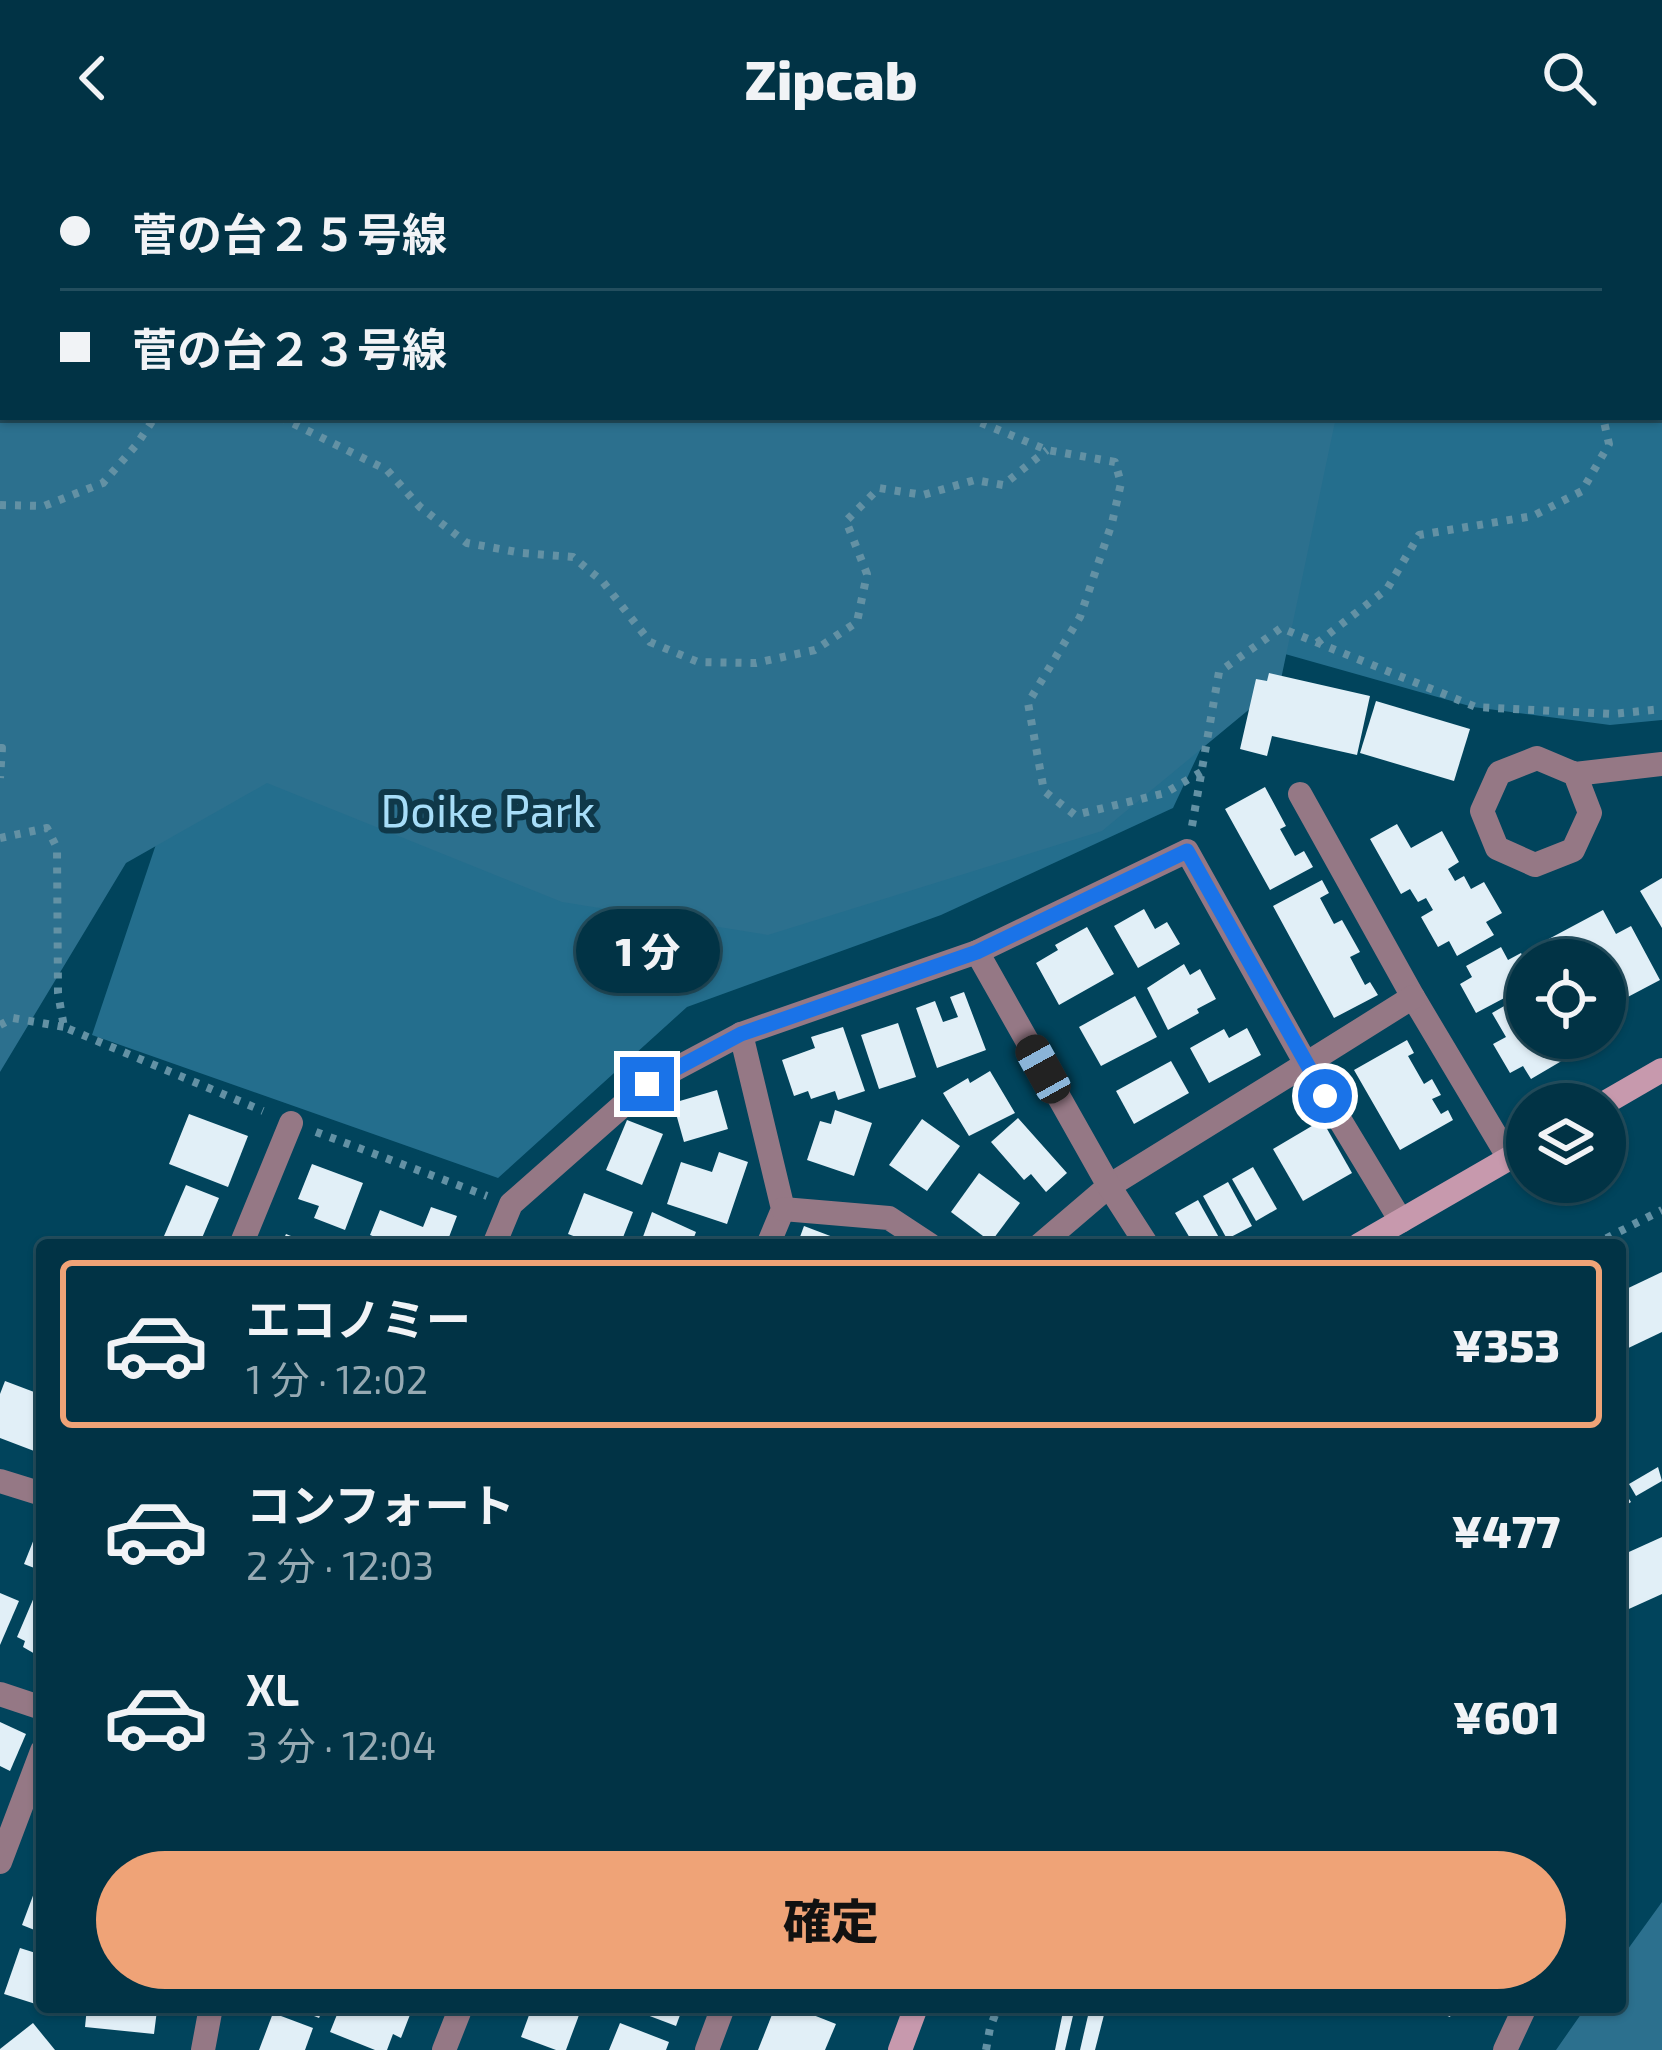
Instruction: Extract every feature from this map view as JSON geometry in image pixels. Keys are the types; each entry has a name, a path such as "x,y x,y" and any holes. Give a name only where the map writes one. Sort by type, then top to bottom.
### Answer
{"street":[{"path":"1575,774 1590,813 1574,850 1535,865 1497,848 1482,811 1498,772 1537,758 1575,774 1662,764"},
{"path":"1300,794 1413,997 1506,1135"},
{"path":"496,1239 511,1204 647,1084 741,1034 977,952 1187,851 1306,1064 1401,1221"},
{"path":"977,952 1143,1239"},
{"path":"1047,1239 1109,1186 1413,997"},
{"path":"741,1034 783,1209 771,1239"},
{"path":"1626,1091 1662,1070"},
{"path":"243,1239 291,1123"},
{"path":"1370,1239 1506,1160"},
{"path":"783,1209 889,1218 921,1239"},
{"path":"0,1481 36,1492"},
{"path":"0,1694 36,1706"},
{"path":"0,1862 36,1767"},
{"path":"203,2050 211,2013"},
{"path":"444,2050 459,2013"},
{"path":"707,2050 721,2013"},
{"path":"900,2050 914,2013"},
{"path":"1505,2050 1523,2013"}],"path":[{"path":"0,506 44,506 103,483 153,420"},
{"path":"286,420 387,470 420,507 467,543 573,556 603,582 650,642 698,662 756,664 815,650 857,622 867,574 846,521 879,488 922,495 975,480 1003,485 1046,449"},
{"path":"974,420 1046,449 1115,462 1121,483 1080,617 1028,703 1044,791 1075,815 1165,793 1201,772"},
{"path":"1317,643 1387,590 1419,536 1534,516 1582,491 1609,444 1604,420"},
{"path":"1187,851 1220,672 1281,628 1476,707 1612,714 1662,709"},
{"path":"0,748 0,778"},
{"path":"0,838 47,828 57,848 58,993 64,1027"},
{"path":"0,1024 14,1018 64,1027 291,1123 511,1204"},
{"path":"1605,1239 1662,1210"},
{"path":"986,2050 995,2013"}],"green space":[{"name":"Doike Park","path":"0,420 1335,420 1280,684 1102,831 768,935 562,902 267,783 126,863 0,1072"},
{"name":"Doike Park","path":"589,420 1662,420 1662,720 1610,725 1473,707 1250,644 1173,808 941,915 687,1007 498,1178 92,1035 197,722"},
{"path":"1662,1902 1662,2050 1556,2050 1582,2013 1626,2013 1626,1952"}],"building":[{"path":"1269,673 1370,696 1357,755 1272,736 1267,756 1240,749 1256,679 1267,681"},
{"path":"1376,701 1470,729 1454,781 1360,753"},
{"path":"1265,787 1286,826 1280,829 1295,856 1304,851 1313,867 1270,890 1225,809"},
{"path":"1397,824 1411,848 1442,831 1459,862 1448,869 1455,881 1464,876 1471,889 1484,882 1502,913 1486,922 1494,935 1457,956 1449,941 1438,947 1421,917 1433,910 1426,898 1418,902 1410,889 1401,894 1370,839"},
{"path":"1662,878 1662,928 1640,891"},
{"path":"1322,880 1329,893 1320,898 1334,924 1342,920 1360,952 1350,957 1365,985 1370,982 1378,995 1334,1018 1273,906"},
{"path":"1144,909 1155,929 1167,922 1180,944 1138,968 1114,926"},
{"path":"1603,910 1616,934 1631,926 1660,980 1626,998 1626,939 1549,939"},
{"path":"1087,927 1114,974 1059,1005 1036,963 1058,950 1055,945"},
{"path":"1501,947 1506,956 1506,997 1476,1013 1460,984 1472,977 1466,966"},
{"path":"1184,964 1190,975 1200,969 1216,999 1168,1030 1147,988"},
{"path":"964,992 986,1050 937,1068 916,1008 935,1001 943,1022 958,1017 950,997"},
{"path":"1135,996 1157,1037 1101,1066 1079,1027"},
{"path":"1506,1005 1506,1037 1492,1013"},
{"path":"898,1023 916,1077 879,1089 861,1035"},
{"path":"843,1027 865,1091 838,1100 835,1091 811,1099 808,1091 794,1096 782,1060 815,1048 811,1037"},
{"path":"1247,1028 1261,1055 1209,1083 1190,1048 1224,1029 1229,1038"},
{"path":"1506,1037 1506,1059 1565,1059 1531,1079 1523,1066 1510,1073 1493,1044"},
{"path":"1407,1040 1414,1053 1408,1056 1424,1084 1432,1079 1441,1095 1432,1099 1441,1114 1448,1110 1453,1120 1400,1150 1354,1070"},
{"path":"1171,1061 1189,1093 1134,1124 1116,1091"},
{"path":"990,1071 1015,1113 969,1136 943,1093"},
{"path":"717,1090 728,1129 684,1142 673,1103"},
{"path":"835,1110 872,1123 854,1176 807,1160 820,1121 831,1124"},
{"path":"189,1114 248,1136 228,1187 169,1164"},
{"path":"1018,1118 1067,1173 1046,1192 1031,1174 1024,1180 991,1142"},
{"path":"922,1119 960,1146 927,1191 889,1165"},
{"path":"627,1120 663,1134 642,1185 606,1170"},
{"path":"1322,1120 1352,1173 1303,1201 1273,1149"},
{"path":"719,1152 748,1162 727,1224 667,1204 681,1162 712,1172"},
{"path":"312,1164 363,1183 345,1230 314,1218 319,1206 298,1199"},
{"path":"1253,1167 1277,1209 1256,1221 1232,1179"},
{"path":"979,1173 1020,1203 993,1239 951,1212"},
{"path":"1228,1182 1252,1226 1227,1239 1203,1196"},
{"path":"186,1185 219,1198 202,1239 163,1239"},
{"path":"584,1193 633,1212 622,1239 582,1239 568,1234"},
{"path":"1198,1200 1220,1239 1190,1239 1175,1213"},
{"path":"431,1207 457,1216 448,1239 370,1235 380,1210 423,1227"},
{"path":"652,1212 696,1232 693,1239 642,1239"},
{"path":"804,1226 838,1239 799,1239"},
{"path":"1662,1272 1662,1332 1626,1349 1626,1289"},
{"path":"5,1381 36,1393 36,1452 0,1438 0,1394"},
{"path":"1658,1467 1662,1481 1636,1496 1629,1484"},
{"path":"36,1534 36,1569 24,1564"},
{"path":"1662,1537 1662,1594 1626,1610 1626,1553"},
{"path":"0,1593 19,1601 0,1645"},
{"path":"35,1595 36,1655 17,1637"},
{"path":"0,1722 26,1734 10,1771 0,1766"},
{"path":"36,1888 36,1931 22,1925"},
{"path":"20,1948 36,1953 36,2004 4,1994"},
{"path":"86,2013 157,2013 154,2034 85,2027"},
{"path":"273,2013 313,2028 305,2050 259,2050"},
{"path":"338,2013 411,2013 401,2038 393,2034 387,2050 375,2050 330,2032"},
{"path":"530,2013 580,2013 566,2050 521,2037"},
{"path":"642,2013 681,2013 676,2026"},
{"path":"773,2013 808,2013 836,2024 825,2050 758,2050"},
{"path":"1063,2013 1074,2013 1065,2050 1055,2050"},
{"path":"1089,2013 1104,2013 1095,2050 1080,2050"},
{"path":"33,2023 55,2050 0,2050 0,2049"},
{"path":"620,2023 669,2042 666,2050 609,2050"}],"route":[{"path":"647,1084 741,1034 977,952 1187,851 1325,1096"}]}
